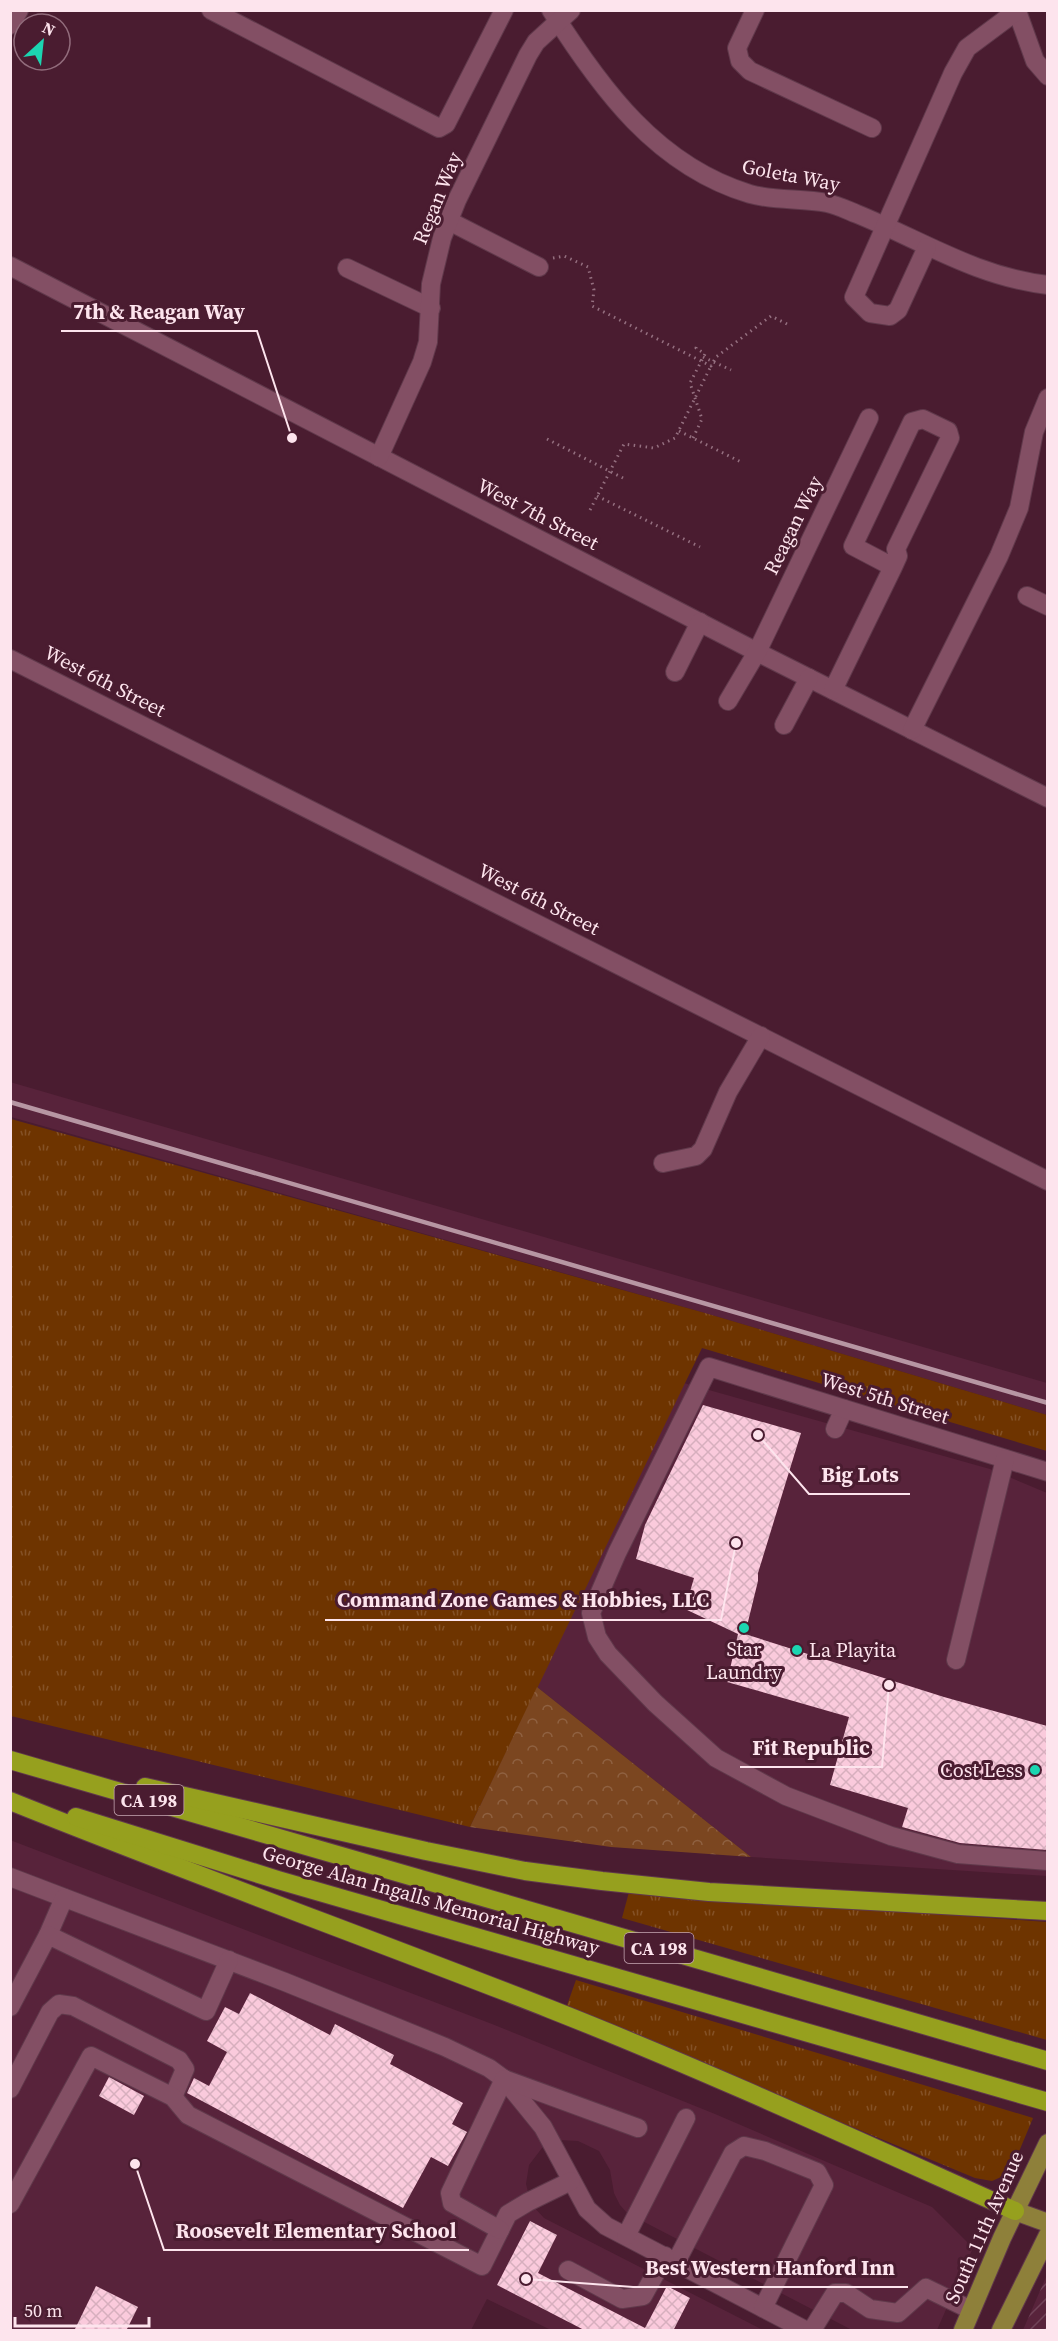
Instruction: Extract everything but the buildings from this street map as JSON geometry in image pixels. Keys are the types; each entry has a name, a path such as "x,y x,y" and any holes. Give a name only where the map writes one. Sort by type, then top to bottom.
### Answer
{"highway":[{"path":"10,1759 426,1851 525,1870 709,1892 1047,1911"},
{"name":"George Alan Ingalls Memorial Highway","path":"10,1759 1039,2058"},
{"path":"10,1800 141,1854 562,2014 906,2161 1015,2211"},
{"name":"George Alan Ingalls Memorial Highway","path":"10,1800 145,1837 278,1880 1047,2102"}],"main road":[{"name":"South 11th Avenue","path":"963,2331 1047,2143"},
{"path":"1015,2211 1047,2223"},
{"path":"1001,2331 1047,2235"}],"street":[{"path":"10,25 19,10"},
{"path":"211,10 439,128 446,124 504,10"},
{"path":"755,10 737,48 740,61 750,71 872,128"},
{"path":"927,248 898,310 890,316 870,313 854,297 953,73 967,48 1017,11 1035,62 1047,76"},
{"name":"Goleta Way","path":"560,14 579,56 630,118 658,145 690,167 732,188 753,195 830,203 968,265 1002,277 1047,285"},
{"name":"Regan Way","path":"379,457 422,362 428,342 431,284 449,221 528,55 560,14"},
{"path":"449,221 539,267"},
{"name":"West 7th Street","path":"10,266 757,652 1047,798"},
{"path":"347,268 431,308"},
{"path":"912,730 999,556 1019,508 1034,432 1047,398"},
{"name":"Reagan Way","path":"728,700 757,652 869,418"},
{"path":"833,690 893,567 898,556 896,549 950,438 948,431 923,419 912,422 853,546 893,567"},
{"path":"1027,596 1047,606"},
{"path":"675,672 700,622"},
{"name":"West 6th Street","path":"10,659 1047,1181"},
{"path":"784,725 809,678"},
{"path":"663,1163 696,1156 703,1149 728,1092 761,1036"},
{"name":"West 5th Street","path":"1047,1472 709,1367 616,1553 591,1614 597,1637 608,1654 655,1703 716,1758 786,1796 891,1836 958,1854 1047,1861"},
{"path":"835,1429 844,1409"},
{"path":"956,1660 1005,1459"},
{"path":"12,1882 64,1898 229,1960 445,2047 489,2068 504,2079 543,2127 587,2209 606,2226 805,2331"},
{"path":"10,2007 48,1935 64,1898"},
{"path":"48,1935 206,2011 229,1960"},
{"path":"10,2089 50,2012 59,2004 73,2006 179,2060 185,2069 173,2097"},
{"path":"11,2204 91,2056 173,2097 188,2115 482,2266 508,2214 571,2181"},
{"path":"504,2079 638,2128"},
{"path":"500,2230 452,2203 450,2193 504,2079"},
{"path":"626,2236 687,2118"},
{"path":"568,2271 622,2299 643,2296 670,2259 734,2152 744,2146 765,2151 817,2172 824,2185 763,2308"},
{"path":"812,2331 835,2293 846,2294 870,2309 898,2313 926,2288 971,2310"}],"path":[{"path":"539,267 547,259 564,256 588,267 594,290 592,306 711,366"},
{"path":"590,510 624,444 654,448 675,438 716,357 771,316 789,326"},
{"path":"693,438 702,419 690,383 705,354 696,348 697,345"},
{"path":"703,357 731,370"},
{"path":"679,431 741,462"},
{"path":"547,439 623,478"},
{"path":"597,496 700,548"}],"shaded area":[{"path":"10,1082 1047,1383 1047,1415 705,1313 11,1117"},
{"path":"684,1383 990,1469 1047,1493 1047,1876 751,1857 537,1687"},
{"path":"10,1840 492,2024 715,2114 932,2207 973,2248 937,2330 852,2330 627,2213 614,2193 610,2170 599,2151 578,2141 559,2140 542,2148 529,2165 526,2184 531,2204 544,2218 763,2330 551,2330 487,2299 471,2330 11,2330"},
{"path":"1047,2275 1047,2330 1023,2330"}],"green space":[{"path":"11,1119 705,1313 1047,1415 1047,1451 702,1348 470,1827 11,1716"},
{"path":"537,1687 751,1857 611,1847 470,1827"},
{"path":"629,1892 1047,1922 1047,2040 622,1918"},
{"path":"576,1980 1033,2118 1010,2173 992,2181 975,2178 566,2008"}],"railway":[{"path":"10,1102 1048,1403"}],"place":[{"name":"7th & Reagan Way","path":"292,438"},
{"name":"Big Lots","path":"758,1435"},
{"name":"Command Zone Games & Hobbies, LLC","path":"736,1543"},
{"name":"Star Laundry","path":"744,1628"},
{"name":"La Playita","path":"797,1650"},
{"name":"Fit Republic","path":"889,1685"},
{"name":"Cost Less","path":"1035,1770"},
{"name":"Roosevelt Elementary School","path":"135,2164"},
{"name":"Best Western Hanford Inn","path":"526,2279"}]}
